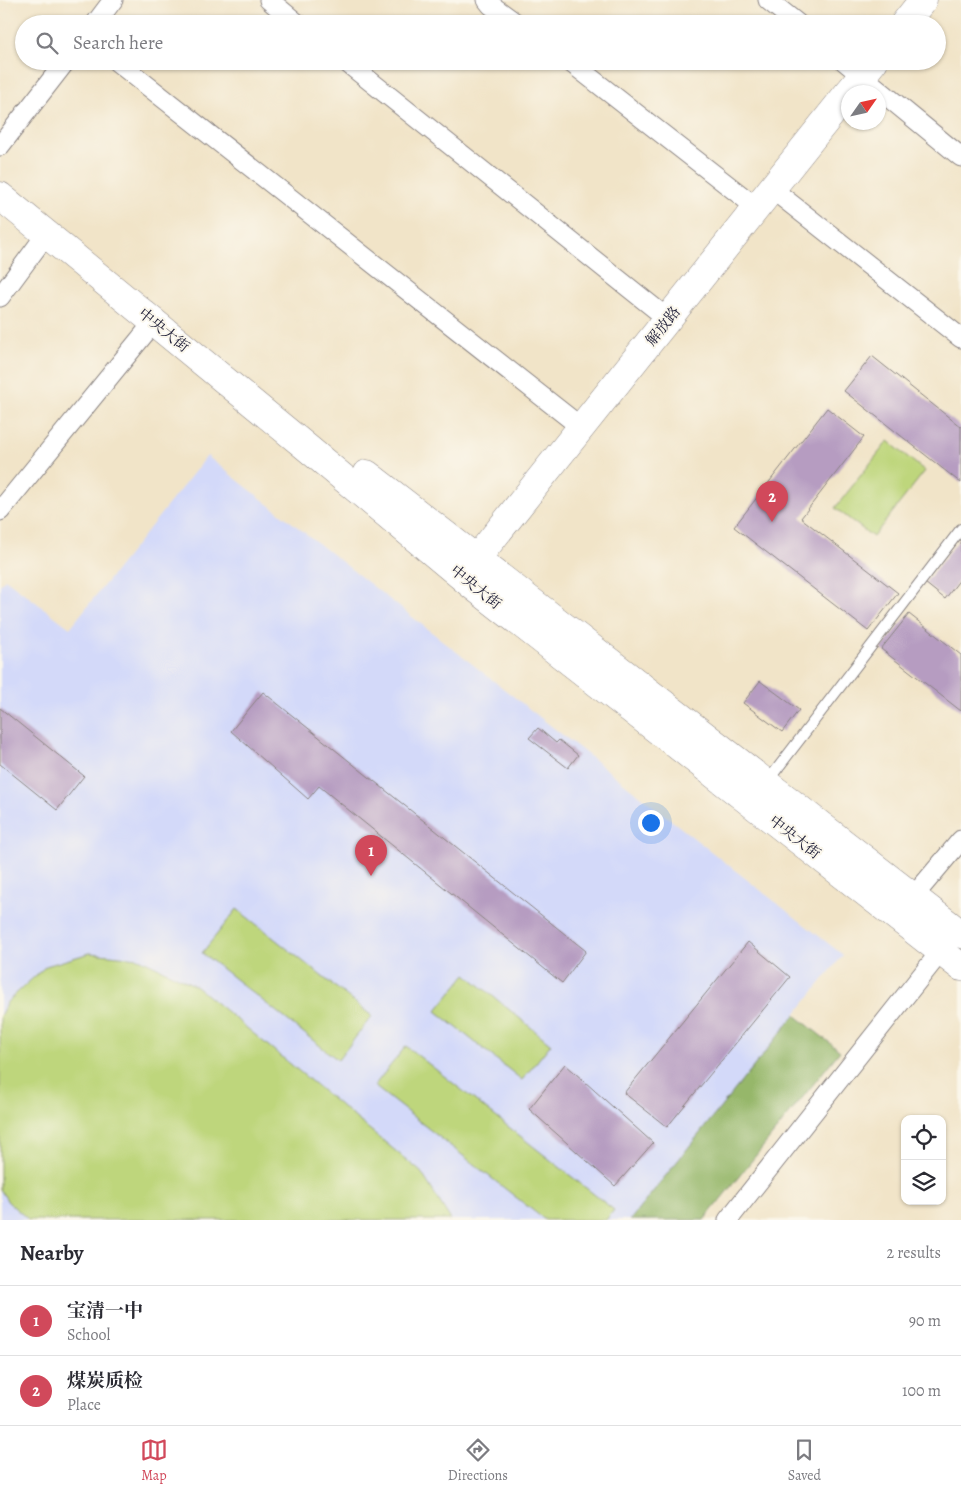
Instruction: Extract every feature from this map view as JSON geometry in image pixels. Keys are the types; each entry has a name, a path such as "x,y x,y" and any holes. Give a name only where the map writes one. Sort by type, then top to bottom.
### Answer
{"main road":[{"path":"911,15 923,0"},
{"name":"解放路","path":"477,558 764,199 856,77"},
{"name":"中央大街","path":"0,196 477,558 914,897 954,951"},
{"name":"中央大街","path":"47,233 474,586 954,951"}],"street":[{"path":"102,15 113,0"},
{"path":"268,0 287,15"},
{"path":"487,0 505,15"},
{"path":"768,0 787,15"},
{"path":"0,146 59,70"},
{"path":"127,70 582,428"},
{"path":"356,70 668,319"},
{"path":"582,70 961,338"},
{"path":"856,77 961,157"},
{"path":"0,297 47,233"},
{"path":"0,511 154,322"},
{"path":"914,897 961,840"},
{"path":"728,1220 954,951"}],"lane":[{"path":"767,783 961,529"}],"shaded area":[{"path":"207,456 843,955 630,1220 0,1220 0,585 5,579 70,628"}],"green space":[{"path":"888,441 925,471 873,537 835,508"},
{"path":"237,909 372,1016 338,1060 202,953"},
{"path":"90,953 139,958 196,986 421,1172 451,1220 29,1220 8,1202 0,1189 0,1016 7,1002 46,966"},
{"path":"466,974 551,1044 522,1080 436,1011"},
{"path":"795,1015 840,1051 704,1220 630,1220"},
{"path":"406,1046 614,1210 606,1220 545,1220 374,1086"}],"building":[{"path":"872,356 961,427 961,483 844,391"},
{"path":"827,408 864,437 801,518 898,593 868,631 734,527"},
{"path":"961,537 961,578 945,599 925,583"},
{"path":"909,614 961,655 961,711 881,649"},
{"path":"760,681 799,710 782,732 743,703"},
{"path":"263,692 586,951 562,983 319,786 308,799 231,731"},
{"path":"0,708 84,776 57,810 0,764"},
{"path":"538,728 556,743 559,740 578,755 568,768 529,738"},
{"path":"748,942 790,977 667,1127 624,1093"},
{"path":"565,1064 653,1143 615,1186 529,1109"}],"place":[{"name":"煤炭质检","path":"772,522"},
{"name":"宝清一中","path":"371,876"}]}
